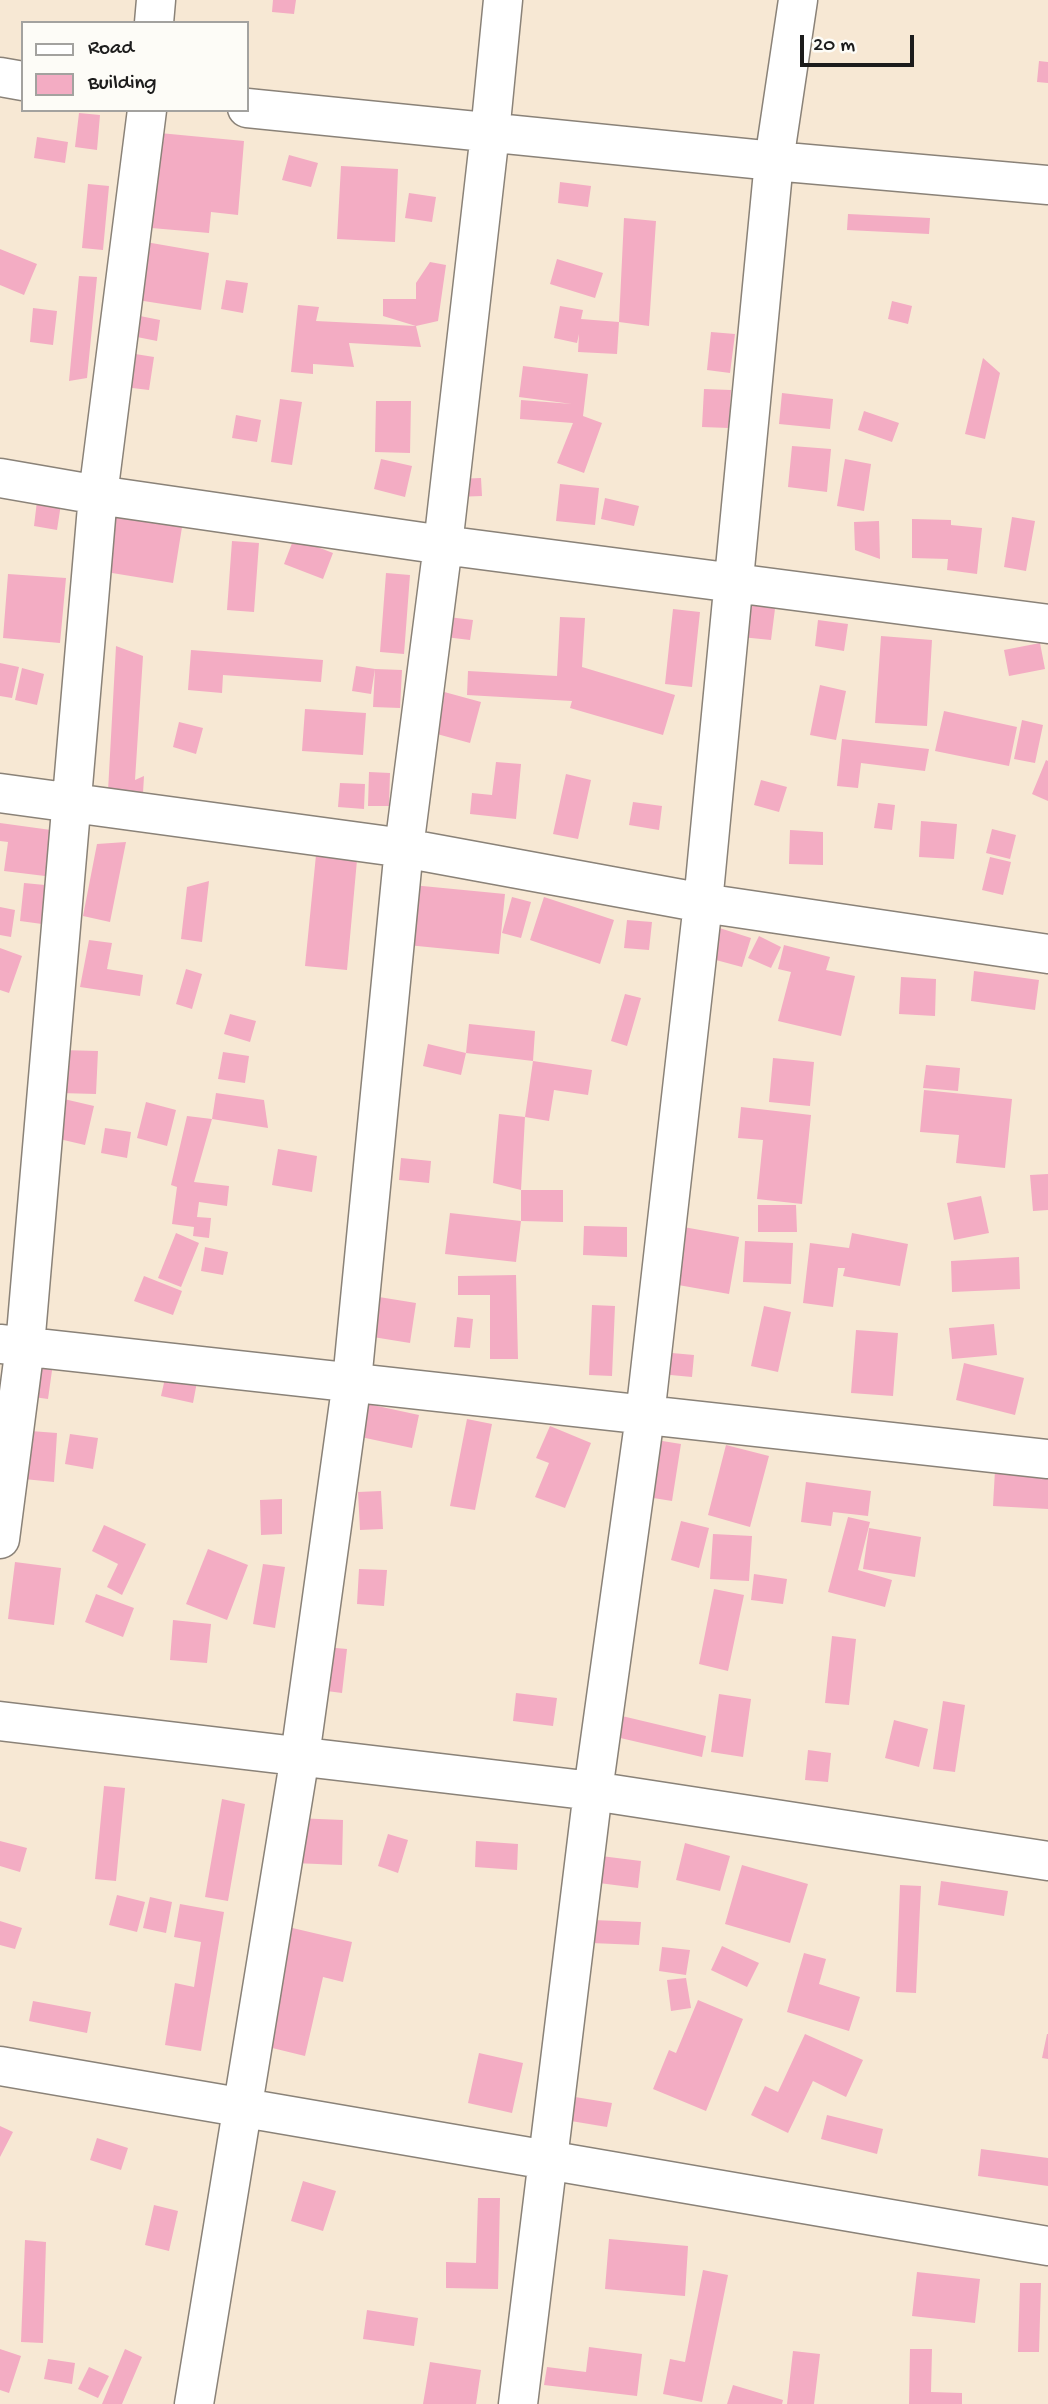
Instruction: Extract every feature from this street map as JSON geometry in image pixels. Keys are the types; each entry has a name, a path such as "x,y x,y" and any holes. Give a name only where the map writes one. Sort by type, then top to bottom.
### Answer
{"street":[{"path":"154,21 156,0"},
{"path":"194,2404 300,1756 352,1381 404,848 443,545 503,0"},
{"path":"518,2404 593,1791 645,1416 703,903 774,161 798,0"},
{"path":"0,77 21,81"},
{"path":"248,108 774,161 1048,185"},
{"path":"0,1539 13,1345 70,802 98,495 147,112"},
{"path":"0,478 98,495 443,545 1048,624"},
{"path":"0,793 404,848 703,903 1048,954"},
{"path":"13,1345 1048,1459"},
{"path":"0,1721 593,1791 1048,1861"},
{"path":"0,2066 1048,2246"}],"building":[{"path":"273,0 296,0 294,14 272,12"},
{"path":"1039,61 1048,62 1048,83 1037,82"},
{"path":"79,113 100,115 97,150 75,147"},
{"path":"149,132 244,141 238,215 211,212 209,233 140,227"},
{"path":"37,137 68,142 65,163 34,158"},
{"path":"289,155 318,163 311,187 282,180"},
{"path":"341,166 398,169 395,242 337,239"},
{"path":"560,182 591,186 588,207 558,203"},
{"path":"88,184 109,186 103,250 82,248"},
{"path":"409,193 436,197 432,222 405,218"},
{"path":"848,214 930,218 929,234 847,230"},
{"path":"624,218 656,221 649,326 619,322"},
{"path":"140,241 209,253 201,310 131,299"},
{"path":"0,249 37,264 24,295 0,285"},
{"path":"557,259 603,273 595,298 550,284"},
{"path":"430,262 446,265 438,321 416,326 383,316 383,299 416,299 416,283"},
{"path":"79,276 97,277 87,378 69,381"},
{"path":"226,280 248,283 243,313 221,309"},
{"path":"892,301 912,306 908,324 888,319"},
{"path":"298,305 319,307 316,321 416,326 421,347 349,343 354,367 313,364 313,374 291,372"},
{"path":"560,306 583,310 581,319 619,322 617,354 578,352 579,334 577,343 554,338"},
{"path":"33,308 57,311 53,345 30,342"},
{"path":"130,314 160,320 157,341 127,335"},
{"path":"711,332 735,334 730,373 707,370"},
{"path":"129,353 154,357 149,390 124,387"},
{"path":"983,358 1000,373 985,439 965,434"},
{"path":"523,366 588,374 583,416 602,423 584,473 557,463 573,423 520,419 521,400 572,404 519,397"},
{"path":"704,389 731,390 729,428 702,427"},
{"path":"782,393 833,399 830,429 779,424"},
{"path":"280,399 302,402 292,465 271,462"},
{"path":"376,401 411,401 410,453 375,452"},
{"path":"864,411 899,423 892,442 858,430"},
{"path":"236,415 261,420 257,442 232,438"},
{"path":"792,446 831,449 827,492 788,487"},
{"path":"381,459 412,466 405,497 374,489"},
{"path":"845,459 871,464 864,511 837,506"},
{"path":"481,478 482,496 455,497 454,479"},
{"path":"560,484 599,488 595,525 556,521"},
{"path":"605,498 639,506 634,526 601,519"},
{"path":"37,501 61,504 57,530 34,526"},
{"path":"110,510 183,521 173,583 100,571"},
{"path":"1012,517 1035,521 1026,571 1004,567"},
{"path":"912,519 951,520 951,525 982,528 977,574 947,570 948,559 912,558"},
{"path":"879,521 880,559 855,550 854,522"},
{"path":"294,538 333,553 323,579 284,564"},
{"path":"232,541 259,543 254,612 227,610"},
{"path":"386,573 410,575 404,654 380,652"},
{"path":"8,574 66,578 60,643 3,638"},
{"path":"746,598 776,601 771,640 741,637"},
{"path":"673,609 700,612 692,687 665,684"},
{"path":"440,616 473,620 470,640 437,636"},
{"path":"560,617 585,618 582,667 675,695 663,735 570,708 572,701 467,695 468,671 557,676"},
{"path":"818,620 848,624 844,651 815,646"},
{"path":"881,636 932,640 927,726 875,723"},
{"path":"1040,643 1045,669 1009,676 1004,650"},
{"path":"116,646 143,656 135,780 144,776 143,793 108,791"},
{"path":"191,650 323,660 321,682 223,675 222,693 188,690"},
{"path":"0,663 19,667 12,698 0,696"},
{"path":"356,666 375,669 371,694 352,691"},
{"path":"22,668 44,674 37,705 15,700"},
{"path":"375,669 402,670 400,708 373,707"},
{"path":"820,685 846,691 836,740 810,735"},
{"path":"437,690 481,702 470,743 426,731"},
{"path":"305,709 366,713 363,755 302,751"},
{"path":"944,711 1017,727 1009,766 935,751"},
{"path":"1022,720 1043,725 1035,763 1014,759"},
{"path":"179,722 203,728 196,754 173,747"},
{"path":"842,739 929,749 925,771 861,763 858,788 837,786"},
{"path":"1046,760 1048,761 1048,801 1032,794"},
{"path":"496,762 521,764 516,819 470,814 472,793 492,795"},
{"path":"369,772 390,773 389,806 368,806"},
{"path":"566,774 591,780 578,839 553,834"},
{"path":"761,780 787,787 779,812 754,805"},
{"path":"340,783 365,784 364,809 338,807"},
{"path":"633,802 662,806 659,830 629,825"},
{"path":"878,803 895,805 892,830 874,828"},
{"path":"921,821 957,824 954,859 919,857"},
{"path":"0,823 51,830 45,876 4,871 8,842 0,841"},
{"path":"992,829 1016,835 1010,859 986,853"},
{"path":"790,830 823,832 823,865 789,864"},
{"path":"126,842 110,922 83,916 97,844"},
{"path":"316,855 357,860 347,970 305,966"},
{"path":"990,857 1011,862 1003,895 982,890"},
{"path":"209,881 202,942 181,939 187,887"},
{"path":"24,883 45,885 42,924 20,921"},
{"path":"412,885 505,894 499,954 407,945"},
{"path":"512,897 531,902 521,938 502,933"},
{"path":"544,897 614,920 600,964 530,940"},
{"path":"0,907 15,910 11,937 0,935"},
{"path":"627,920 652,922 649,950 624,948"},
{"path":"710,925 751,938 742,967 701,956"},
{"path":"759,936 781,947 771,968 748,958"},
{"path":"89,940 112,943 107,969 143,975 140,996 80,987"},
{"path":"784,945 830,957 826,970 855,976 841,1036 778,1021 791,972 778,969"},
{"path":"0,948 22,956 9,993 0,990"},
{"path":"186,969 202,974 192,1009 176,1004"},
{"path":"974,971 1039,980 1035,1010 971,1001"},
{"path":"901,977 936,979 935,1016 899,1014"},
{"path":"625,994 641,998 627,1046 611,1041"},
{"path":"230,1014 256,1021 250,1042 224,1034"},
{"path":"469,1024 535,1031 533,1061 466,1053"},
{"path":"428,1044 466,1053 461,1075 423,1066"},
{"path":"61,1050 98,1051 96,1094 60,1093"},
{"path":"223,1052 249,1056 245,1083 218,1079"},
{"path":"773,1058 814,1062 810,1106 769,1102"},
{"path":"533,1061 592,1070 588,1095 554,1090 549,1121 525,1117"},
{"path":"926,1065 960,1068 958,1091 923,1088"},
{"path":"924,1090 1012,1099 1005,1168 956,1163 959,1135 920,1132"},
{"path":"216,1093 264,1100 268,1128 212,1119"},
{"path":"64,1099 94,1106 85,1145 55,1138"},
{"path":"146,1102 176,1110 167,1146 137,1138"},
{"path":"741,1107 811,1115 802,1204 757,1199 763,1140 738,1138"},
{"path":"499,1114 525,1117 521,1190 493,1183"},
{"path":"187,1116 212,1119 194,1182 229,1186 227,1206 199,1202 197,1217 211,1218 209,1238 193,1236 194,1227 172,1224 177,1187 171,1185"},
{"path":"105,1128 131,1132 127,1158 101,1153"},
{"path":"278,1149 317,1156 312,1192 272,1185"},
{"path":"401,1158 431,1161 429,1183 399,1180"},
{"path":"1048,1174 1048,1210 1033,1211 1030,1175"},
{"path":"521,1190 563,1190 563,1222 521,1221"},
{"path":"981,1196 989,1233 954,1240 947,1203"},
{"path":"758,1205 796,1205 797,1232 758,1232"},
{"path":"450,1213 521,1221 516,1262 445,1254"},
{"path":"584,1226 627,1227 627,1257 583,1255"},
{"path":"678,1226 739,1237 729,1294 667,1283"},
{"path":"176,1233 199,1243 181,1287 158,1278"},
{"path":"852,1233 908,1244 900,1286 843,1276 845,1268 838,1268 833,1307 803,1303 810,1243 849,1248"},
{"path":"745,1241 793,1243 791,1284 743,1282"},
{"path":"205,1247 228,1252 223,1275 201,1271"},
{"path":"1019,1257 1020,1289 952,1292 951,1261"},
{"path":"516,1275 518,1359 490,1359 490,1295 458,1295 458,1276"},
{"path":"144,1276 182,1291 173,1315 134,1301"},
{"path":"379,1297 416,1303 410,1343 373,1337"},
{"path":"592,1305 615,1306 612,1376 589,1375"},
{"path":"764,1306 791,1312 778,1372 751,1366"},
{"path":"457,1317 473,1319 470,1348 454,1347"},
{"path":"994,1324 997,1355 952,1359 949,1328"},
{"path":"856,1330 898,1333 893,1396 851,1393"},
{"path":"34,1339 56,1342 48,1399 26,1396"},
{"path":"661,1352 694,1355 692,1377 660,1374"},
{"path":"964,1363 1024,1378 1015,1415 956,1400"},
{"path":"166,1374 197,1382 193,1403 161,1396"},
{"path":"354,1401 419,1415 412,1448 347,1434"},
{"path":"467,1419 492,1424 475,1510 450,1506"},
{"path":"550,1426 591,1443 565,1508 535,1497 549,1463 536,1458"},
{"path":"17,1430 57,1433 54,1482 14,1478"},
{"path":"70,1434 98,1438 93,1469 65,1464"},
{"path":"650,1439 681,1444 672,1501 641,1496"},
{"path":"726,1445 769,1456 750,1527 708,1515"},
{"path":"995,1470 1048,1474 1048,1509 993,1506"},
{"path":"806,1482 871,1491 868,1516 833,1512 831,1526 801,1522"},
{"path":"381,1491 383,1529 360,1530 358,1492"},
{"path":"282,1499 282,1534 261,1535 260,1500"},
{"path":"848,1517 870,1522 858,1570 892,1580 885,1607 828,1592"},
{"path":"681,1521 709,1528 699,1568 671,1560"},
{"path":"104,1525 146,1544 122,1595 107,1587 118,1564 92,1551"},
{"path":"869,1528 921,1537 915,1577 863,1569"},
{"path":"713,1534 752,1536 749,1581 710,1579"},
{"path":"208,1549 248,1565 227,1620 186,1604"},
{"path":"15,1562 61,1568 54,1625 8,1619"},
{"path":"263,1564 285,1567 275,1628 253,1624"},
{"path":"359,1569 387,1570 384,1606 357,1604"},
{"path":"754,1574 787,1579 783,1604 751,1600"},
{"path":"714,1589 744,1595 728,1671 699,1664"},
{"path":"96,1594 134,1608 123,1637 85,1622"},
{"path":"173,1620 211,1624 207,1663 170,1660"},
{"path":"832,1636 856,1639 849,1705 825,1703"},
{"path":"325,1647 347,1649 342,1693 319,1690"},
{"path":"516,1693 557,1698 553,1726 513,1721"},
{"path":"719,1694 751,1699 743,1757 711,1752"},
{"path":"943,1701 965,1705 955,1772 933,1769"},
{"path":"622,1716 706,1736 702,1757 616,1737"},
{"path":"894,1720 928,1729 919,1767 885,1758"},
{"path":"808,1750 831,1753 828,1782 805,1780"},
{"path":"104,1786 125,1788 116,1881 95,1879"},
{"path":"222,1799 245,1804 228,1901 205,1897"},
{"path":"295,1818 343,1820 342,1865 293,1863"},
{"path":"388,1834 408,1840 398,1873 378,1866"},
{"path":"0,1841 27,1848 20,1872 0,1866"},
{"path":"476,1841 518,1844 517,1870 475,1867"},
{"path":"685,1843 730,1856 720,1891 676,1880"},
{"path":"601,1856 641,1861 638,1888 599,1883"},
{"path":"742,1865 808,1884 790,1943 725,1924"},
{"path":"941,1881 1008,1891 1004,1916 938,1905"},
{"path":"900,1885 921,1886 916,1993 896,1992"},
{"path":"117,1895 145,1902 137,1932 109,1925"},
{"path":"150,1897 172,1902 166,1933 143,1928"},
{"path":"180,1904 224,1912 201,2051 165,2045 175,1983 194,1987 201,1942 174,1937"},
{"path":"593,1920 641,1922 639,1945 591,1943"},
{"path":"0,1921 22,1928 15,1949 0,1945"},
{"path":"284,1926 352,1942 343,1982 323,1977 305,2056 256,2044"},
{"path":"722,1946 759,1963 747,1987 711,1970"},
{"path":"662,1947 690,1950 686,1975 659,1971"},
{"path":"804,1953 826,1959 819,1984 860,1997 849,2031 787,2012"},
{"path":"686,1978 691,2008 671,2011 667,1980"},
{"path":"698,2000 743,2019 706,2111 653,2089 669,2050 676,2053"},
{"path":"33,2001 91,2012 87,2033 29,2021"},
{"path":"805,2034 863,2060 846,2097 813,2081 788,2133 751,2115 765,2086 778,2092"},
{"path":"1048,2034 1048,2059 1042,2058"},
{"path":"479,2053 523,2063 512,2113 468,2103"},
{"path":"575,2097 612,2103 607,2127 571,2121"},
{"path":"827,2115 883,2129 877,2154 821,2139"},
{"path":"0,2126 13,2132 0,2157"},
{"path":"97,2138 128,2148 121,2170 90,2160"},
{"path":"981,2149 1048,2158 1048,2186 978,2176"},
{"path":"303,2181 336,2191 323,2231 291,2221"},
{"path":"478,2198 500,2198 498,2289 446,2288 446,2262 476,2263"},
{"path":"154,2205 178,2211 169,2251 145,2245"},
{"path":"609,2239 688,2246 685,2296 605,2289"},
{"path":"25,2240 46,2242 43,2343 21,2342"},
{"path":"703,2270 728,2275 702,2402 663,2394 670,2359 685,2362"},
{"path":"917,2272 980,2279 975,2323 912,2316"},
{"path":"1020,2283 1041,2283 1039,2352 1018,2352"},
{"path":"367,2310 418,2318 414,2346 363,2339"},
{"path":"589,2347 642,2354 637,2396 544,2385 547,2367 586,2372"},
{"path":"0,2349 21,2356 9,2393 0,2390"},
{"path":"125,2349 142,2357 122,2404 102,2404"},
{"path":"910,2349 932,2349 931,2392 962,2393 962,2404 909,2404"},
{"path":"793,2351 820,2354 814,2404 787,2404"},
{"path":"48,2359 75,2363 72,2384 44,2379"},
{"path":"430,2362 481,2370 476,2404 423,2404"},
{"path":"89,2367 109,2376 98,2398 78,2389"},
{"path":"733,2385 783,2400 782,2404 727,2404"}]}
